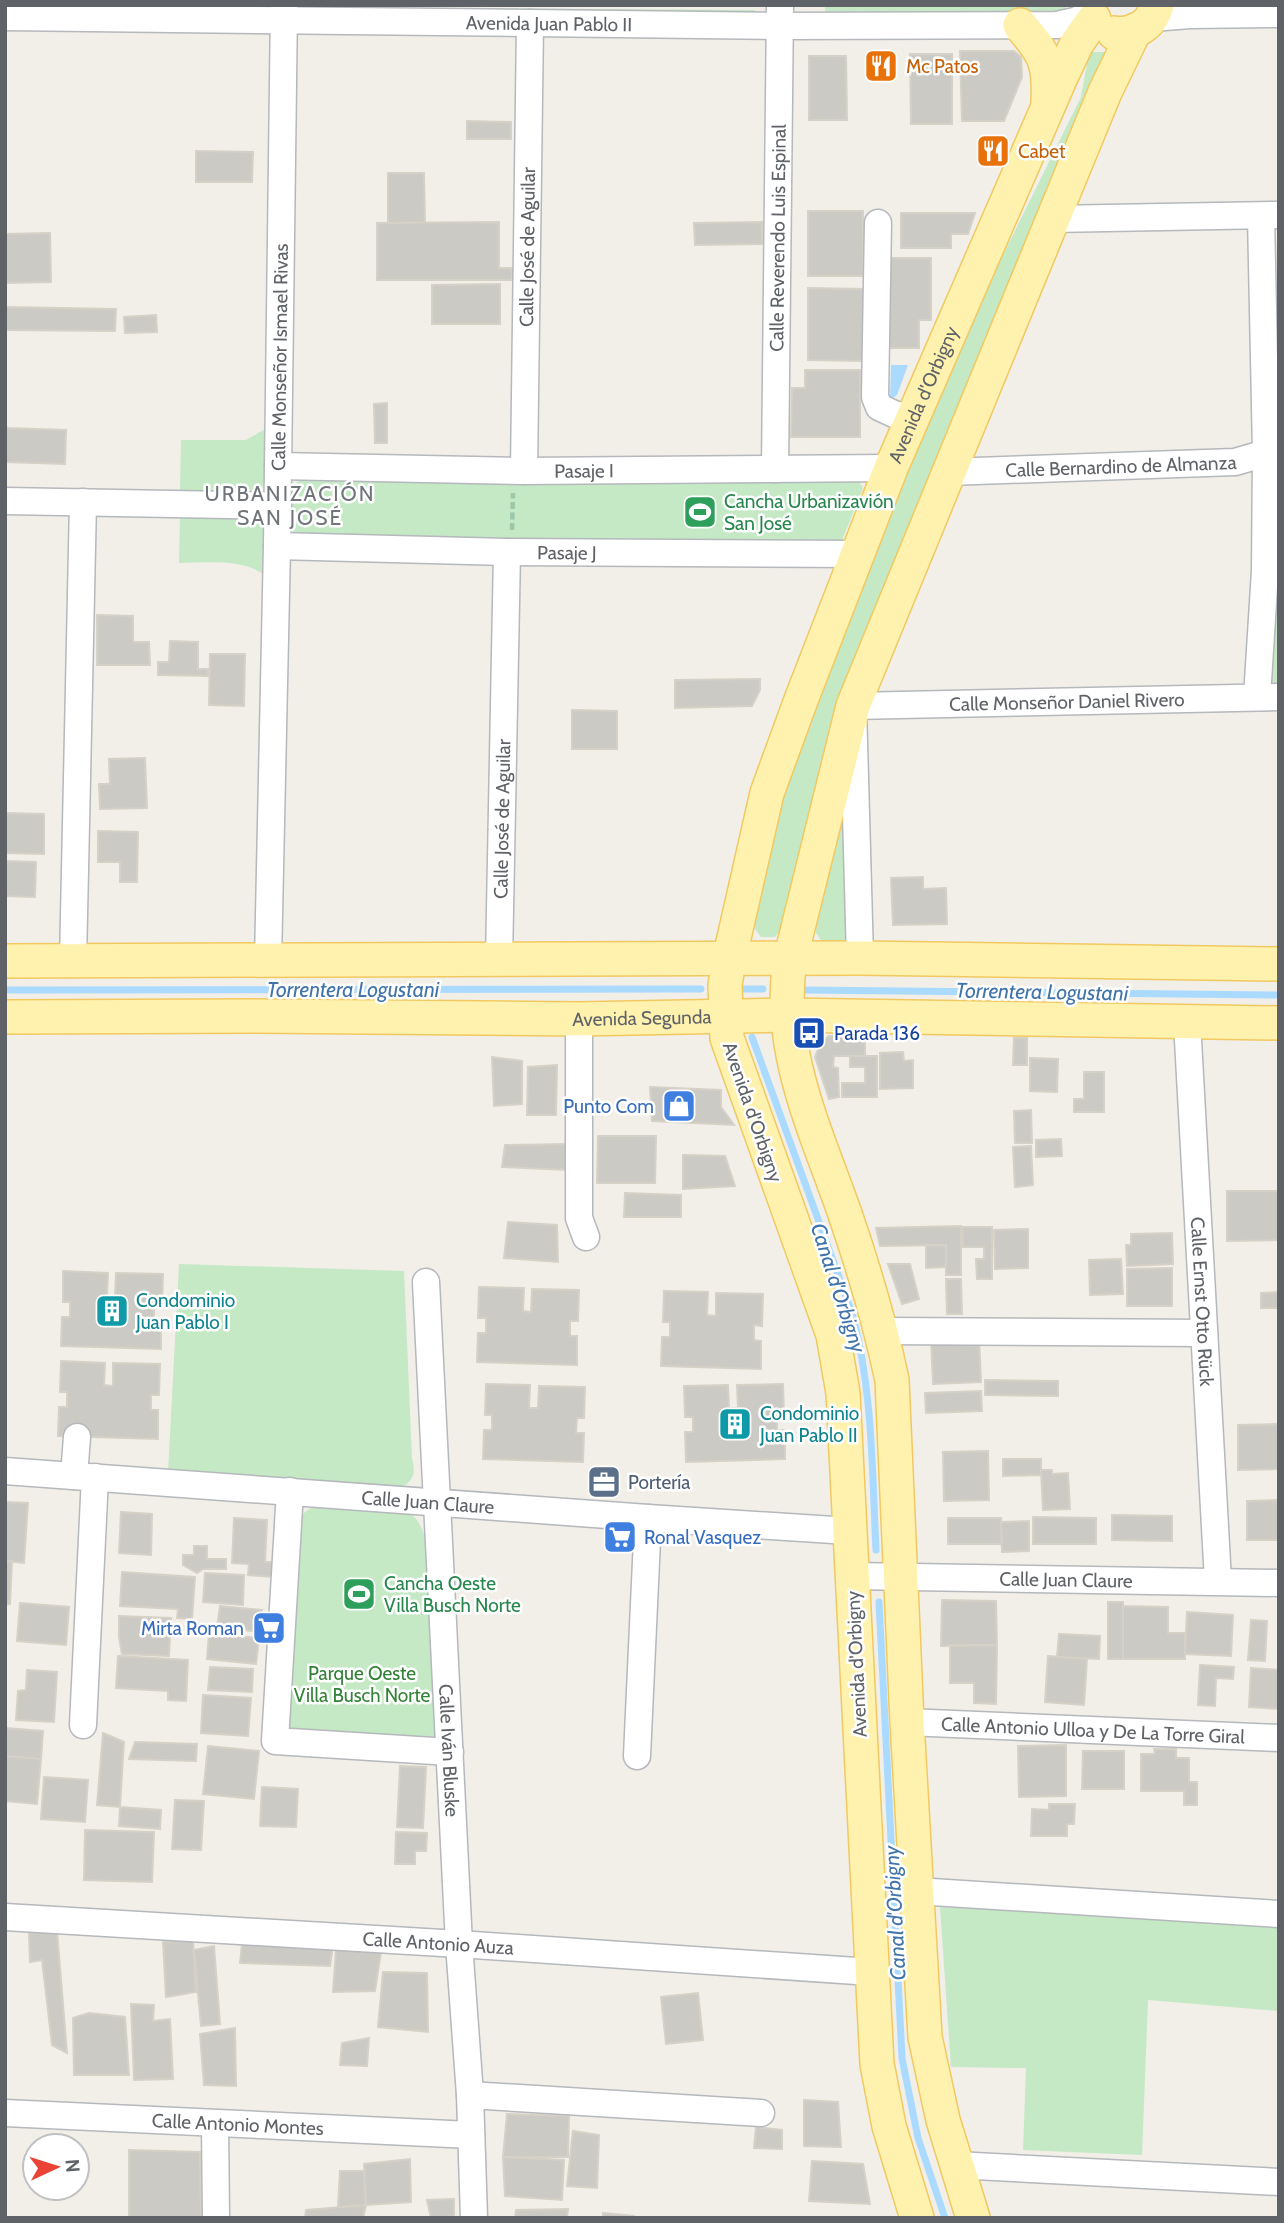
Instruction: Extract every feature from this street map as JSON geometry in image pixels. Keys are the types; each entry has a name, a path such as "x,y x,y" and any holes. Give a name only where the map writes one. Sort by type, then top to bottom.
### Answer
{"main road":[{"path":"1091,13 1105,30 1112,32 1128,33 1148,18"},
{"name":"Avenida d'Orbigny","path":"917,2218 889,2126 877,2064 843,1392 833,1335 727,1038 725,985 767,793 891,468 1091,13"},
{"path":"973,2218 937,2096 925,2037 907,1722 892,1380 882,1331 856,1247 796,1074 787,1015 787,982 790,960 853,706 1105,92 1148,18"},
{"path":"1020,25 1044,55 1048,71 1048,109"},
{"path":"5,961 860,958 1279,964"},
{"name":"Avenida Segunda","path":"5,1017 579,1019 787,1015 1279,1023"}],"street":[{"name":"Avenida Juan Pablo II","path":"5,17 284,13 530,23 780,15 1020,25 1075,21 1091,13"},
{"name":"Calle Monseñor Ismael Rivas","path":"268,961 278,546 284,13"},
{"path":"1148,18 1174,15 1279,14"},
{"name":"Calle Reverendo Luis Espinal","path":"775,469 780,15"},
{"name":"Calle José de Aguilar","path":"519,471 530,23"},
{"path":"1052,219 1270,215 1265,571 1268,697"},
{"path":"878,223 875,397 879,407 913,418"},
{"name":"Calle Bernardino de Almanza","path":"948,472 1235,462 1266,453"},
{"name":"Pasaje I","path":"278,466 519,471 891,468"},
{"path":"5,501 278,506"},
{"path":"73,962 83,502"},
{"name":"Pasaje J","path":"278,546 510,552 858,554"},
{"name":"Calle José de Aguilar","path":"499,961 510,552"},
{"name":"Calle Monseñor Daniel Rivero","path":"853,706 1268,697"},
{"path":"853,706 860,958"},
{"path":"579,1019 579,1218 586,1237"},
{"name":"Calle Ernst Otto Rück","path":"1187,1022 1218,1581"},
{"name":"Calle Iván Bluske","path":"426,1282 459,1944 470,2095 474,2218"},
{"path":"882,1331 1204,1333"},
{"path":"76,1437 85,1477 83,1725"},
{"name":"Calle Juan Claure","path":"5,1471 849,1531"},
{"path":"289,1491 275,1741 450,1752"},
{"path":"637,1756 648,1518"},
{"name":"Calle Juan Claure","path":"852,1576 1279,1583"},
{"name":"Calle Antonio Ulloa y De La Torre Giral","path":"907,1722 1279,1738"},
{"path":"916,1891 1279,1914"},
{"name":"Calle Antonio Auza","path":"5,1917 871,1972"},
{"path":"470,2095 761,2113"},
{"name":"Calle Antonio Montes","path":"5,2113 471,2135"},
{"path":"215,2124 216,2218"},
{"path":"956,2165 1279,2182"}],"path":[{"path":"510,552 519,471"}],"green space":[{"path":"825,5 1066,5 1065,19 826,17"},
{"path":"299,7 755,10 755,19"},
{"path":"1089,52 1117,52 782,928 775,937 761,937 755,929 754,910 777,799 905,473 1004,253 1081,97"},
{"path":"267,428 266,482 261,489 252,493 180,491 181,440 246,440"},
{"path":"1279,466 1279,686 1264,686"},
{"path":"305,476 858,480 863,488 841,543 513,541 292,534 286,524 291,487"},
{"path":"180,516 254,517 262,522 265,533 265,575 235,564 179,563"},
{"path":"840,819 846,829 850,943 823,943 816,933 815,921"},
{"path":"179,1264 404,1271 414,1468 409,1482 402,1487 168,1473"},
{"name":"Parque Oeste Villa Busch Norte","path":"318,1506 407,1511 422,1529 425,1537 439,1761 288,1753 297,1525 305,1512"},
{"path":"940,1907 1279,1926 1279,2011 1148,2000 1142,2155 1023,2150 1026,2068 951,2067"}],"water":[{"path":"891,365 908,365 897,395 890,400"}],"building":[{"path":"960,51 1014,51 1021,57 1022,77 1004,121 962,121"},
{"path":"910,54 952,54 952,124 911,124"},
{"path":"809,56 846,56 847,120 809,120"},
{"path":"467,121 511,122 511,139 467,139"},
{"path":"196,151 253,152 252,182 196,182"},
{"path":"388,173 424,173 425,223 388,223"},
{"path":"808,211 863,211 863,276 808,276"},
{"path":"901,213 975,213 968,234 951,234 951,248 901,248"},
{"path":"499,222 499,268 512,268 512,280 377,280 377,223"},
{"path":"762,222 762,244 695,245 694,223"},
{"path":"50,233 51,282 5,283 5,234"},
{"path":"889,258 931,258 931,320 919,320 919,348 889,348"},
{"path":"500,284 500,324 432,324 432,285"},
{"path":"808,288 864,289 863,361 808,360"},
{"path":"5,307 116,309 115,331 5,330"},
{"path":"156,315 157,332 125,333 124,317"},
{"path":"805,370 860,370 860,437 791,437 792,388 805,388"},
{"path":"387,403 387,443 375,443 374,404"},
{"path":"5,428 66,430 65,464 5,462"},
{"path":"97,615 133,616 133,642 149,642 150,665 97,665"},
{"path":"170,641 198,642 198,669 208,669 208,676 158,675 158,662 169,662"},
{"path":"210,654 245,654 244,706 209,705"},
{"path":"760,679 760,690 752,706 675,708 675,680"},
{"path":"572,710 617,711 617,749 572,749"},
{"path":"145,758 147,808 100,809 99,784 110,784 109,759"},
{"path":"5,813 44,814 44,854 5,853"},
{"path":"98,831 138,832 137,882 120,882 120,862 98,862"},
{"path":"5,861 36,862 35,897 5,896"},
{"path":"923,877 923,889 946,888 947,924 893,925 891,878"},
{"path":"829,1036 865,1037 865,1056 834,1056 833,1067 838,1068 839,1097 829,1099 815,1057 821,1042"},
{"path":"1014,1038 1027,1038 1027,1065 1013,1065"},
{"path":"903,1052 904,1061 913,1060 913,1088 880,1089 880,1053"},
{"path":"850,1056 877,1056 877,1097 842,1097 842,1083 865,1083 865,1067 850,1067"},
{"path":"492,1057 522,1061 522,1104 494,1106"},
{"path":"1030,1058 1058,1059 1057,1092 1030,1091"},
{"path":"557,1065 556,1115 527,1115 528,1067"},
{"path":"1084,1072 1104,1072 1104,1112 1074,1112 1074,1099 1084,1099"},
{"path":"650,1087 721,1090 721,1107 734,1125 652,1121"},
{"path":"1031,1110 1032,1143 1015,1143 1014,1111"},
{"path":"598,1136 656,1136 655,1183 597,1183"},
{"path":"1061,1139 1062,1156 1036,1157 1036,1140"},
{"path":"568,1144 568,1170 502,1167 505,1145"},
{"path":"1031,1146 1033,1185 1015,1187 1013,1147"},
{"path":"683,1155 725,1156 735,1186 683,1189"},
{"path":"1227,1191 1279,1191 1279,1240 1227,1241"},
{"path":"625,1193 681,1195 681,1217 624,1217"},
{"path":"508,1222 557,1225 558,1262 504,1258"},
{"path":"961,1226 961,1275 946,1275 946,1245 880,1246 876,1228"},
{"path":"962,1227 992,1227 992,1279 977,1279 976,1259 984,1259 984,1247 963,1247"},
{"path":"1028,1229 1028,1268 995,1269 994,1230"},
{"path":"1172,1233 1173,1264 1127,1266 1126,1245 1131,1245 1131,1234"},
{"path":"926,1245 946,1245 946,1267 926,1268"},
{"path":"1121,1259 1123,1294 1090,1295 1089,1260"},
{"path":"888,1264 910,1264 919,1299 902,1304"},
{"path":"1172,1268 1172,1306 1127,1306 1127,1269"},
{"name":"Condominio Juan Pablo I","path":"63,1271 108,1273 107,1296 115,1296 116,1273 163,1274 162,1306 154,1306 154,1321 161,1321 161,1349 61,1346 62,1317 70,1317 70,1302 63,1302"},
{"path":"946,1279 961,1279 962,1314 947,1314"},
{"path":"479,1287 524,1288 523,1311 531,1312 532,1289 579,1290 578,1321 570,1321 570,1336 577,1336 577,1365 477,1362 478,1333 486,1333 486,1318 478,1318"},
{"name":"Condominio Juan Pablo II","path":"664,1291 708,1292 707,1315 716,1316 716,1293 763,1294 762,1326 754,1325 754,1340 761,1341 761,1369 661,1366 662,1337 670,1337 670,1322 663,1322"},
{"path":"1279,1292 1279,1308 1261,1308 1261,1293"},
{"path":"979,1337 981,1382 933,1384 931,1340"},
{"path":"61,1361 105,1363 104,1385 113,1386 113,1363 160,1364 159,1395 151,1395 151,1410 158,1410 158,1439 58,1436 59,1407 67,1407 67,1392 60,1392"},
{"path":"985,1380 1058,1381 1058,1396 985,1395"},
{"path":"486,1384 530,1385 529,1408 538,1408 539,1386 585,1387 584,1418 577,1418 576,1433 584,1433 583,1462 483,1459 484,1430 492,1430 492,1415 485,1415"},
{"name":"Condominio Juan Pablo II","path":"783,1384 784,1415 777,1415 777,1430 785,1430 785,1459 686,1462 685,1432 693,1432 693,1417 685,1417 684,1386 728,1385 729,1408 738,1408 737,1385"},
{"path":"981,1391 982,1411 926,1413 925,1393"},
{"path":"1279,1424 1279,1469 1238,1470 1238,1425"},
{"path":"988,1451 989,1500 944,1501 943,1452"},
{"path":"1003,1459 1041,1459 1041,1475 1003,1476"},
{"path":"1041,1470 1052,1470 1052,1474 1068,1473 1070,1509 1043,1510"},
{"path":"1279,1500 1279,1540 1247,1540 1247,1501"},
{"path":"5,1502 28,1503 24,1563 5,1561"},
{"path":"121,1512 152,1514 151,1555 119,1553"},
{"path":"1112,1515 1172,1516 1172,1541 1112,1540"},
{"path":"1033,1517 1096,1518 1096,1544 1033,1544"},
{"path":"234,1518 267,1520 265,1562 273,1562 273,1577 248,1575 249,1564 232,1563"},
{"path":"948,1518 1001,1518 1002,1544 948,1544"},
{"path":"1029,1521 1029,1551 1002,1552 1001,1522"},
{"path":"194,1546 207,1546 207,1559 226,1559 226,1569 203,1569 197,1573 183,1565 183,1555 194,1555"},
{"path":"5,1561 12,1561 10,1604 5,1604"},
{"path":"122,1572 195,1577 192,1619 177,1618 178,1609 120,1606"},
{"path":"205,1573 244,1575 243,1605 203,1602"},
{"path":"942,1600 996,1601 997,1645 941,1646"},
{"path":"1108,1602 1123,1602 1123,1659 1108,1659"},
{"path":"20,1603 69,1607 66,1645 17,1641"},
{"path":"220,1606 262,1610 260,1632 217,1627"},
{"path":"1123,1606 1168,1607 1168,1633 1185,1633 1185,1659 1123,1659"},
{"path":"1187,1612 1233,1615 1231,1656 1185,1654"},
{"path":"119,1616 171,1618 169,1656 122,1654"},
{"path":"1251,1620 1267,1621 1265,1661 1248,1660"},
{"path":"209,1633 259,1638 256,1664 207,1659"},
{"path":"1059,1634 1100,1636 1099,1659 1057,1657"},
{"path":"950,1645 997,1645 996,1704 974,1703 974,1683 950,1683"},
{"path":"118,1656 188,1660 186,1701 168,1700 168,1691 116,1688"},
{"path":"1048,1656 1087,1659 1084,1705 1045,1702"},
{"path":"1200,1665 1234,1667 1233,1679 1216,1678 1215,1706 1198,1705"},
{"path":"210,1667 253,1669 252,1692 208,1690"},
{"path":"1251,1668 1279,1670 1279,1709 1249,1707"},
{"path":"27,1670 57,1672 54,1722 16,1720 18,1691 26,1690"},
{"path":"203,1695 251,1698 248,1736 201,1733"},
{"path":"5,1728 43,1731 41,1759 5,1756"},
{"path":"103,1733 124,1742 120,1807 97,1805"},
{"path":"135,1742 197,1744 196,1761 129,1759"},
{"path":"1066,1745 1066,1796 1019,1797 1018,1746"},
{"path":"208,1746 259,1751 254,1799 203,1794"},
{"path":"1154,1749 1176,1749 1176,1758 1189,1758 1189,1782 1197,1782 1197,1805 1184,1805 1184,1791 1141,1791 1141,1754 1155,1754"},
{"path":"1083,1751 1124,1751 1124,1789 1082,1789"},
{"path":"5,1756 41,1759 37,1804 5,1801"},
{"path":"400,1766 426,1767 423,1828 397,1827"},
{"path":"44,1777 88,1780 85,1822 41,1819"},
{"path":"262,1787 298,1789 296,1827 260,1826"},
{"path":"175,1800 204,1801 201,1850 172,1849"},
{"path":"1049,1804 1075,1804 1074,1824 1067,1824 1067,1836 1031,1836 1032,1809 1049,1810"},
{"path":"120,1807 161,1810 160,1829 119,1826"},
{"path":"85,1830 154,1832 152,1882 84,1880"},
{"path":"396,1832 427,1833 426,1851 415,1851 415,1864 395,1864"},
{"path":"57,1931 67,2053 52,2045 42,1960 30,1962 29,1933"},
{"path":"193,1940 196,1992 166,1997 163,1942"},
{"path":"242,1944 333,1946 330,1966 240,1963"},
{"path":"214,1946 220,2024 201,2026 194,1950"},
{"path":"336,1949 381,1952 375,1991 333,1992"},
{"path":"383,1972 427,1973 428,2032 378,2027"},
{"path":"698,1993 703,2040 666,2044 661,1997"},
{"path":"131,2004 154,2005 153,2021 170,2019 173,2079 134,2080"},
{"path":"89,2013 125,2017 129,2075 74,2075 73,2018"},
{"path":"235,2028 236,2086 204,2085 200,2034"},
{"path":"369,2038 367,2066 340,2065 342,2043"},
{"path":"804,2100 838,2102 841,2147 804,2146"},
{"path":"507,2114 569,2116 568,2157 503,2157"},
{"path":"756,2127 782,2130 782,2149 754,2148"},
{"path":"573,2131 599,2135 597,2188 567,2186"},
{"path":"129,2150 200,2152 201,2218 129,2218"},
{"path":"503,2157 564,2160 562,2200 505,2196"},
{"path":"410,2159 411,2202 366,2205 364,2164"},
{"path":"812,2161 863,2164 870,2204 809,2201"},
{"path":"340,2171 364,2171 366,2205 338,2207"},
{"path":"454,2199 454,2216 431,2218 427,2200"},
{"path":"366,2205 363,2218 305,2218 306,2210"},
{"path":"568,2209 567,2218 515,2218 516,2210"},
{"path":"603,2213 634,2216 634,2218 603,2218"}],"waterway":[{"name":"Torrentera Logustani","path":"5,990 701,989"},
{"name":"Torrentera Logustani","path":"739,989 763,989"},
{"name":"Torrentera Logustani","path":"806,990 1279,995"},
{"name":"Canal d'Orbigny","path":"752,1037 852,1313 868,1401 876,1550"},
{"name":"Canal d'Orbigny","path":"879,1602 902,2058 918,2138 945,2218"}],"place":[{"name":"Mc Patos","path":"881,66"},
{"name":"Cabet","path":"993,151"},
{"name":"Cancha Urbanizavión San José","path":"700,512"},
{"name":"Parada 136","path":"809,1033"},
{"name":"Punto Com","path":"679,1106"},
{"name":"Condominio Juan Pablo I","path":"112,1311"},
{"name":"Condominio Juan Pablo II","path":"735,1424"},
{"name":"Portería","path":"604,1482"},
{"name":"Ronal Vasquez","path":"620,1537"},
{"name":"Cancha Oeste Villa Busch Norte","path":"359,1594"},
{"name":"Mirta Roman","path":"269,1628"}],"district":[{"name":"URBANIZACIÓN SAN JOSÉ","path":"290,506"}]}
